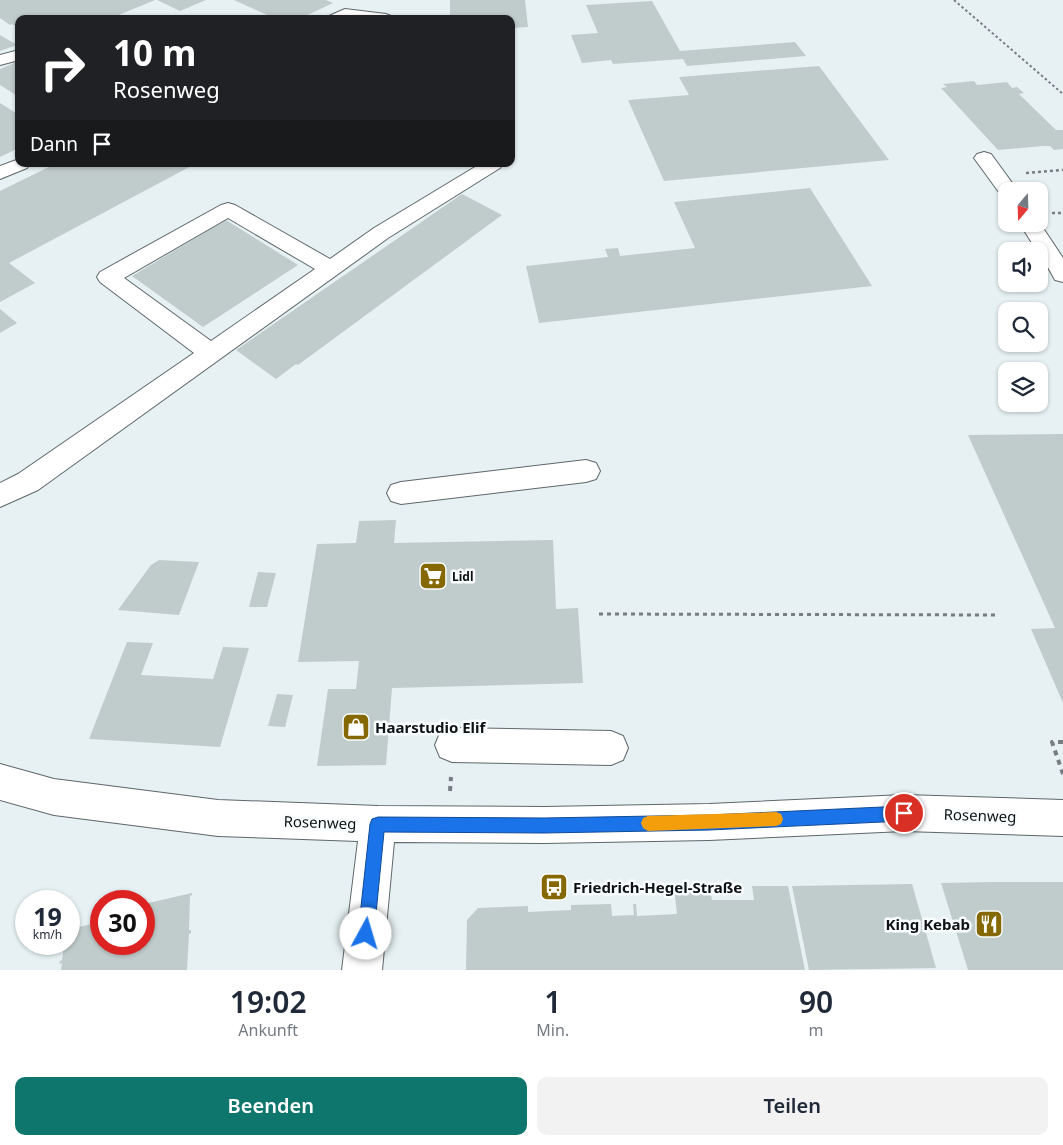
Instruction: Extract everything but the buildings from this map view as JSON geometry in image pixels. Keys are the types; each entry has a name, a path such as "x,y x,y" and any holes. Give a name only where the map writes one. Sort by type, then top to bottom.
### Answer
{"street":[{"path":"0,60 15,56"},
{"path":"984,158 1002,182"},
{"path":"0,173 15,166"},
{"path":"0,496 28,482 381,233 488,167"},
{"path":"211,353 108,278 228,210 331,269"},
{"path":"1035,232 1063,275"},
{"path":"401,494 586,471"},
{"path":"452,745 611,748"},
{"name":"Rosenweg","path":"0,782 54,797 218,818 378,824 544,825 709,822 904,813 1063,818"},
{"path":"362,970 378,824"}],"path":[{"path":"954,0 1063,94"},
{"path":"998,175 1063,170"},
{"path":"599,614 1000,615"},
{"path":"1063,742 1052,742 1063,774"},
{"path":"449,824 452,745"}],"slow traffic":[{"path":"648,823 776,819"}],"place":[{"name":"Lidl","path":"433,576"},
{"name":"Haarstudio Elif","path":"356,727"},
{"name":"Friedrich-Hegel-Straße","path":"554,887"},
{"name":"King Kebab","path":"989,924"}],"route":[{"path":"366,934 378,824 544,825 709,822 904,813"}]}
